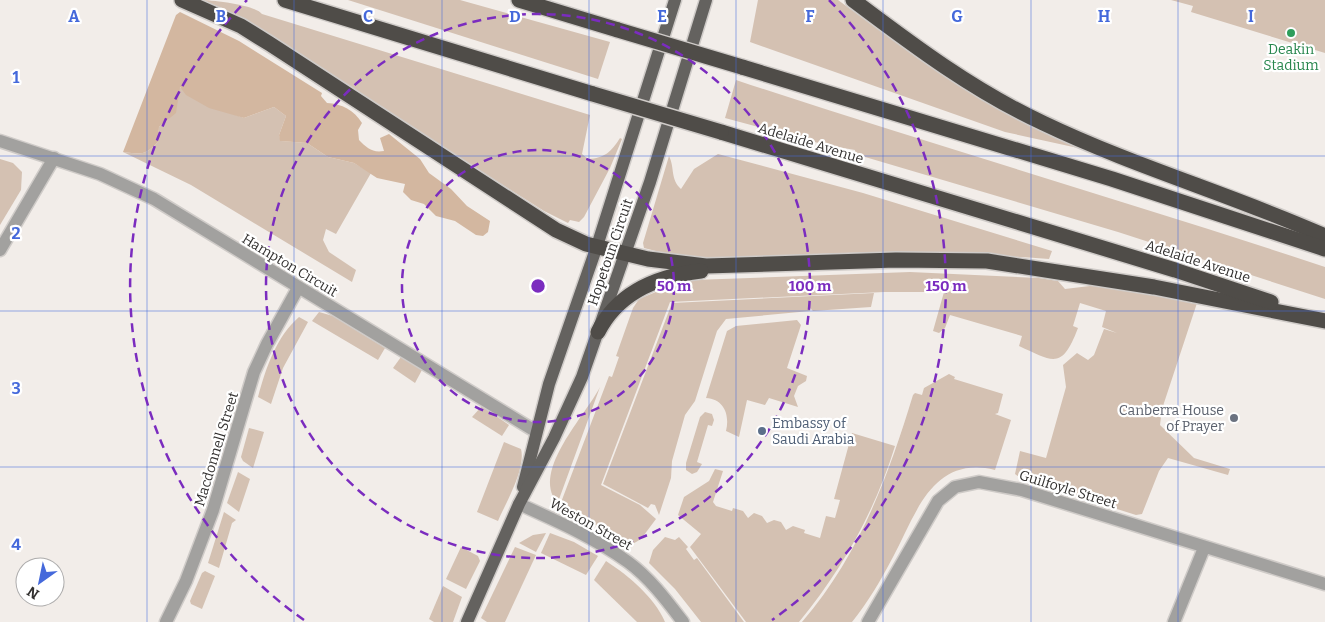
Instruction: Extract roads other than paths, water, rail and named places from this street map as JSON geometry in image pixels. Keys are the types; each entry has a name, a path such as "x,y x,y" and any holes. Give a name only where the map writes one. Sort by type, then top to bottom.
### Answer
{"highway":[{"path":"182,0 248,30 339,87 556,230 578,241 626,253 687,264 732,266 896,260 987,261 1154,287 1325,321"},
{"name":"Adelaide Avenue","path":"285,0 1174,270 1325,321"},
{"path":"520,0 1112,179 1325,249"},
{"path":"853,0 955,74 1027,115 1129,160 1325,236"},
{"path":"598,332 612,310 638,290 672,276 732,266"}],"main road":[{"name":"Hopetoun Circuit","path":"519,504 535,431 549,384 597,246 675,0"},
{"name":"Hopetoun Circuit","path":"466,622 519,504 554,438 582,376 626,253 677,97 706,0"},
{"name":"Hampton Circuit","path":"535,431 554,438"}],"street":[{"name":"Hampton Circuit","path":"0,141 54,158 135,189 535,431"},
{"path":"0,250 54,158"},
{"name":"Macdonnell Street","path":"166,622 186,580 213,510 254,372 298,288"},
{"name":"Guilfoyle Street","path":"868,622 938,501 955,487 979,482 1001,485 1325,584"},
{"name":"Weston Street","path":"519,504 564,523 629,562 657,588 683,622"},
{"path":"1174,622 1204,548"}],"place":[{"name":"Deakin Stadium","path":"1291,33"},
{"name":"Canberra House of Prayer","path":"1234,418"},
{"name":"Embassy of Saudi Arabia","path":"762,431"}]}
